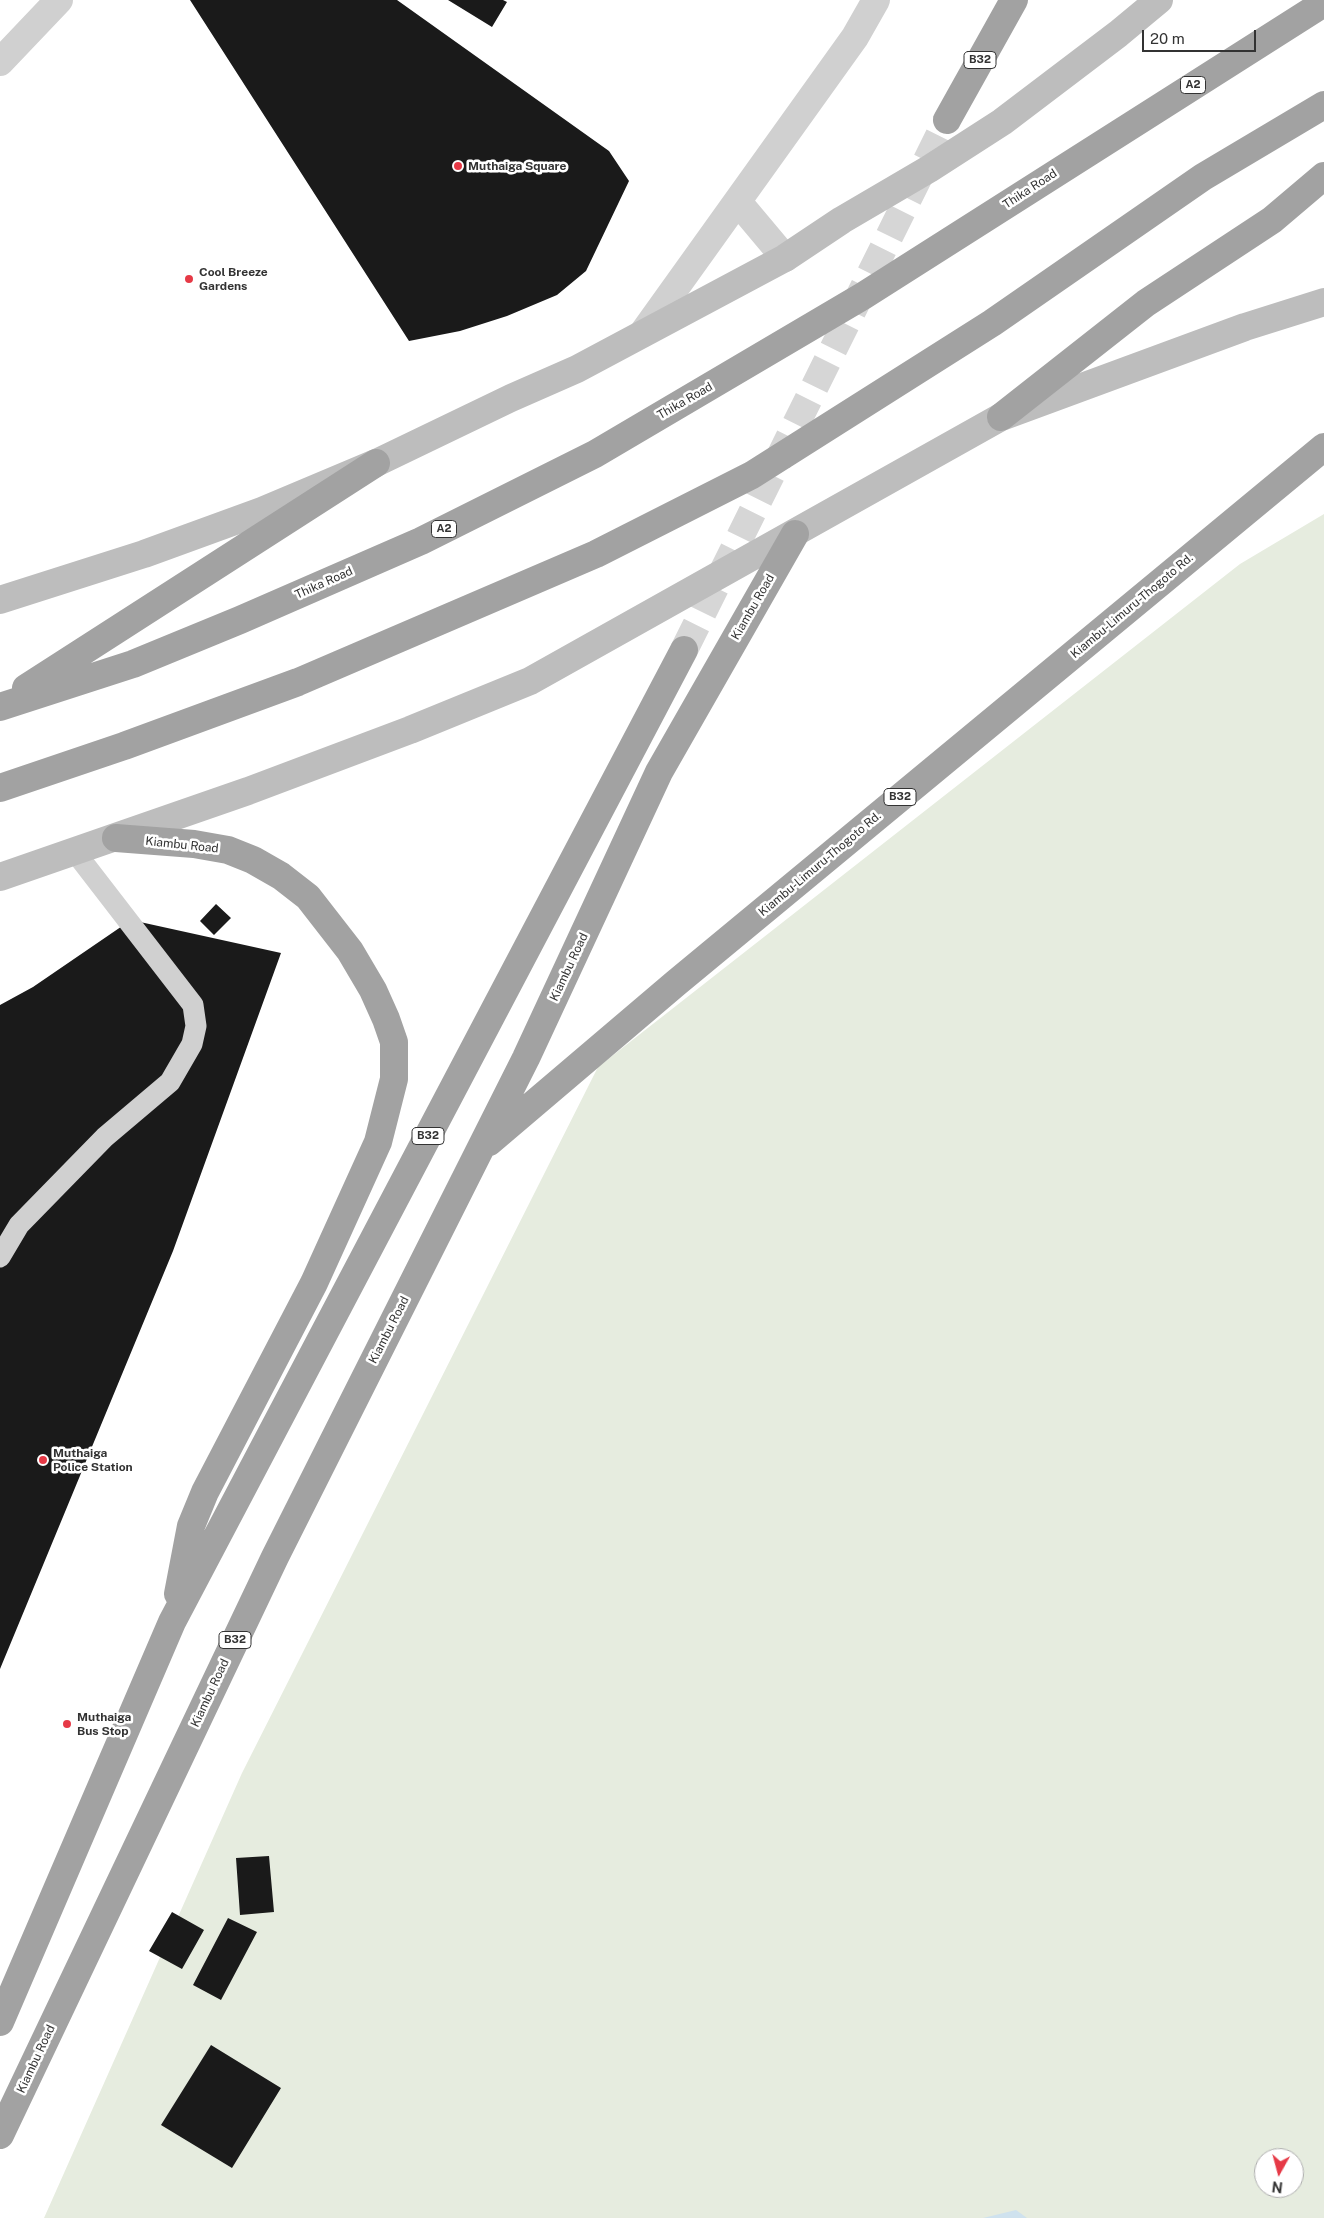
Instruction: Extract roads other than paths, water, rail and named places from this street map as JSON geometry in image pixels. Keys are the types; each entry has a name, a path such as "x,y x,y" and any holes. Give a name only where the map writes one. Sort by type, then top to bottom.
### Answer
{"highway":[{"name":"B32","path":"947,120 1014,0"},
{"name":"Thika Road","path":"0,706 133,664 240,620 421,541 595,454 863,296 1324,3"},
{"path":"0,788 124,746 298,682 596,554 752,474 992,323 1203,177 1324,105"},
{"path":"1001,416 1146,303 1272,220 1324,176"},
{"name":"Kiambu-Limuru-Thogoto Rd.","path":"479,1150 684,977 1324,448"},
{"path":"0,706 376,463"},
{"name":"Kiambu Road","path":"0,2135 275,1557 526,1058 659,772 795,534"},
{"name":"Kiambu Road","path":"0,2022 172,1622 684,650"},
{"name":"Kiambu Road","path":"116,838 194,844 228,850 253,860 281,876 308,897 350,951 373,990 394,1042 394,1078 378,1142 314,1283 204,1492 191,1526 172,1622"}],"main road":[{"path":"0,600 144,554 243,518 376,463 511,398 577,369 785,258 842,220 929,169 1002,122 1118,34 1159,0"},
{"path":"0,877 248,791 410,730 530,681 795,534 1001,416 1245,328 1324,302"}],"street":[{"path":"0,62 60,0"},
{"path":"643,333 855,37 876,0"},
{"path":"738,202 785,258"}],"lane":[{"path":"0,1257 9,1227 105,1137 170,1082 192,1044 196,1026 193,1005 76,852"}],"water":[{"path":"1016,2210 1027,2218 983,2218"}],"tunnel":[{"path":"684,650 947,120"}],"place":[{"name":"Muthaiga Square","path":"458,166"},
{"name":"Cool Breeze Gardens","path":"189,279"},
{"name":"Muthaiga Police Station","path":"43,1460"},
{"name":"Muthaiga Bus Stop","path":"67,1724"}]}
